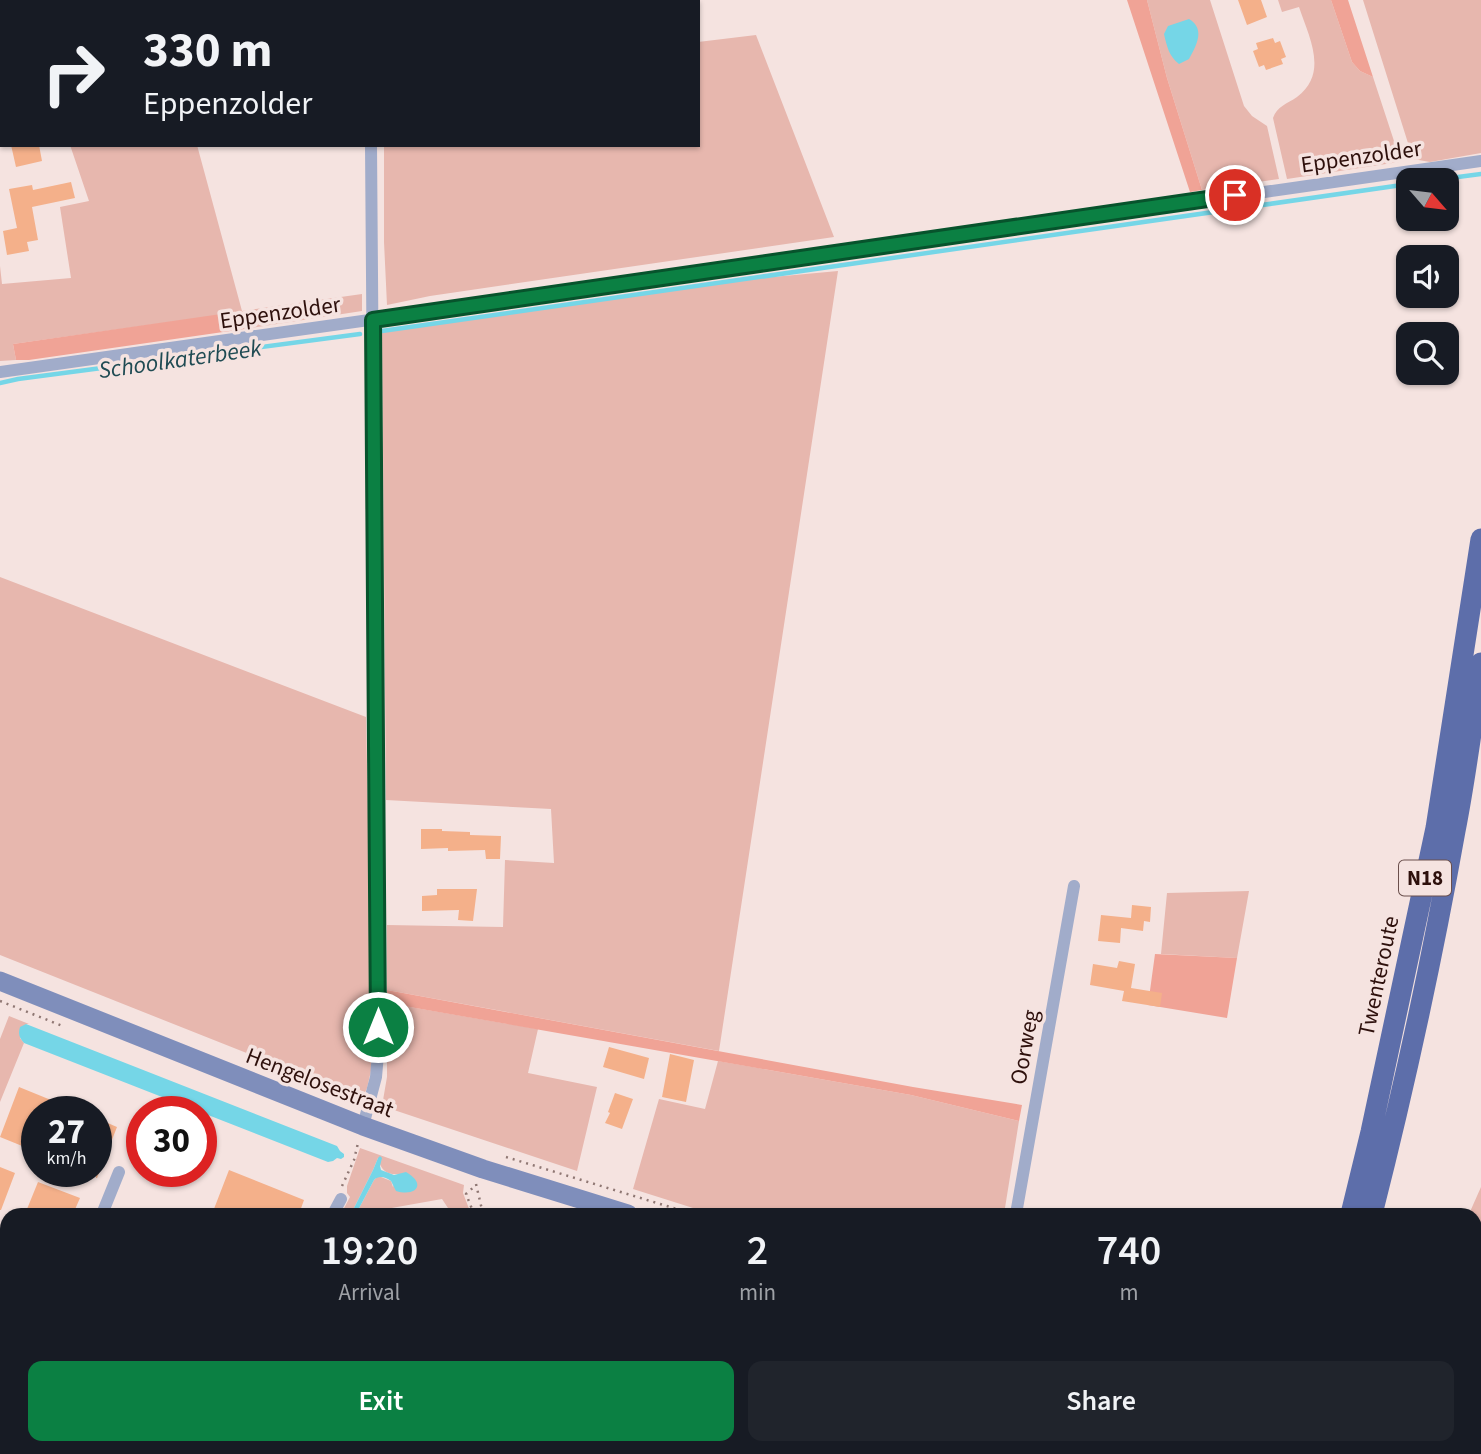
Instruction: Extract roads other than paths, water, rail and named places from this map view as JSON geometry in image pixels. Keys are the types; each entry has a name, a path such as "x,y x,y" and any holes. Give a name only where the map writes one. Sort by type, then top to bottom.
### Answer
{"highway":[{"name":"Twenteroute","path":"1352,1208 1436,828 1481,538"},
{"name":"Twenteroute","path":"1374,1208 1417,1023 1456,830 1481,663"}],"main road":[{"name":"Hengelosestraat","path":"2,982 360,1134 479,1177 604,1208"}],"street":[{"path":"360,1134 376,1077 378,1054 371,147"},
{"name":"Eppenzolder","path":"0,372 1481,160"},
{"name":"Oorweg","path":"1017,1208 1074,886"},
{"path":"104,1208 119,1172"},
{"path":"336,1208 341,1199"}],"water":[{"path":"1189,19 1197,28 1198,38 1189,59 1179,64 1169,51 1164,34 1168,26"},
{"path":"26,1024 210,1096 159,1096 24,1043 20,1037 20,1027"},
{"path":"217,1099 337,1146 344,1157 328,1162 217,1119"},
{"path":"378,1158 382,1158 381,1170 394,1175 406,1172 416,1181 416,1188 409,1192 396,1191 391,1181 378,1177 359,1208 354,1208 373,1170"}],"waterway":[{"name":"Schoolkaterbeek","path":"1460,177 1481,174"},
{"name":"Schoolkaterbeek","path":"382,331 1396,186"},
{"name":"Schoolkaterbeek","path":"0,383 360,334"}]}
